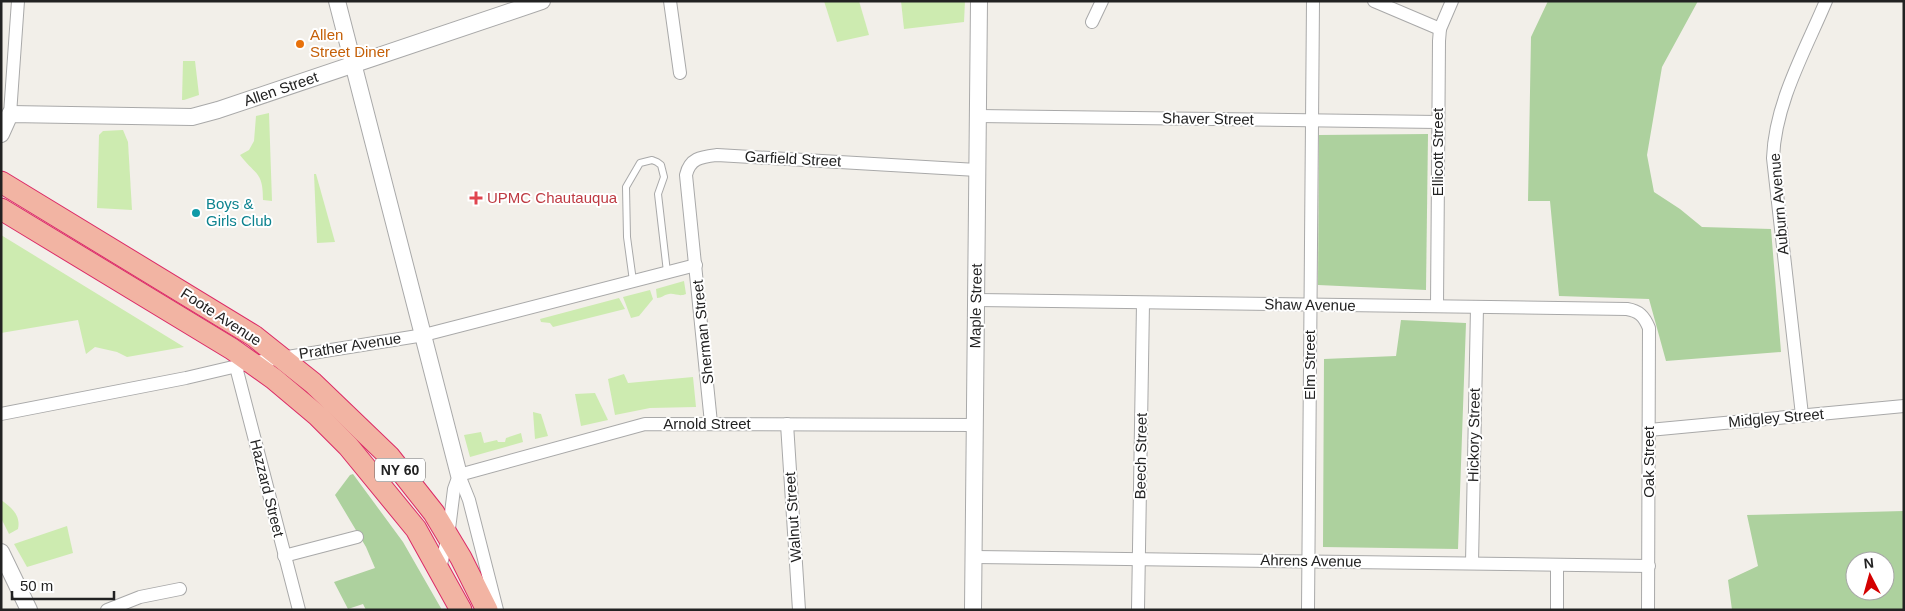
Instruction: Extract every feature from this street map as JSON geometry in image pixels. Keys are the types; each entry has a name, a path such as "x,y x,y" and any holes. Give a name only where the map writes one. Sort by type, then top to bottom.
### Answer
{"highway":[{"name":"Foote Avenue","path":"1,182 254,336 313,384 388,456 434,513 487,610"},
{"name":"Foote Avenue","path":"1,208 243,365 274,379 318,416 348,446 416,529 440,568 461,610"}],"street":[{"path":"1,134 10,114 13,100 18,1"},
{"path":"337,1 459,475 470,500 498,610"},
{"name":"Allen Street","path":"10,114 192,117 218,110 542,1"},
{"path":"670,1 680,73"},
{"name":"Maple Street","path":"973,610 974,557 967,425 976,300 979,1"},
{"path":"1092,22 1102,1"},
{"name":"Elm Street","path":"1308,610 1313,120 1312,1"},
{"path":"1374,1 1440,29"},
{"name":"Ellicott Street","path":"1437,306 1440,29 1452,1"},
{"name":"Auburn Avenue","path":"1802,415 1773,158 1776,126 1782,107 1826,1"},
{"name":"Shaver Street","path":"978,116 1438,122"},
{"name":"Garfield Street","path":"694,241 686,176 690,164 698,158 718,155 977,170"},
{"name":"Sherman Street","path":"694,241 712,423"},
{"name":"Prather Avenue","path":"1,414 279,357 424,335 696,265"},
{"name":"Shaw Avenue","path":"976,300 1626,309 1642,315"},
{"name":"Beech Street","path":"1138,610 1143,302"},
{"name":"Hickory Street","path":"1472,563 1477,307"},
{"name":"Oak Street","path":"1642,315 1649,328 1648,610"},
{"name":"Hazzard Street","path":"243,365 284,556 299,610"},
{"name":"Midgley Street","path":"1649,430 1904,406"},
{"name":"Arnold Street","path":"459,475 645,424 967,425"},
{"name":"Walnut Street","path":"787,424 799,610"},
{"path":"440,568 448,537 454,489 459,475"},
{"path":"284,556 357,537"},
{"path":"1,552 29,610"},
{"name":"Ahrens Avenue","path":"974,557 1649,566"},
{"path":"1557,565 1557,610"},
{"path":"107,610 140,597 180,589"}],"lane":[{"path":"633,281 627,237 626,187 640,163 647,161 657,162 663,171 664,177 658,194 667,272"}],"green space":[{"path":"824,1 859,1 869,35 837,42"},
{"path":"901,1 965,1 964,22 904,29"},
{"path":"1548,1 1698,1 1662,67 1647,155 1654,192 1680,209 1702,227 1771,229 1781,352 1666,361 1649,299 1559,296 1550,201 1528,201 1531,37"},
{"path":"183,61 195,61 199,95 182,100"},
{"path":"269,113 272,201 263,200 262,184 258,175 240,155 249,150 254,141 256,116"},
{"path":"123,130 128,142 132,210 97,208 99,135 103,131"},
{"path":"1428,134 1426,290 1318,285 1319,135"},
{"path":"314,174 316,174 335,242 317,243"},
{"path":"1,235 184,347 127,357 117,352 95,347 86,354 78,320 1,333"},
{"path":"684,281 686,294 669,294 657,298 656,289"},
{"path":"650,290 653,299 639,316 631,318 623,297"},
{"path":"619,298 625,309 553,327 550,323 541,322 540,319"},
{"path":"1401,320 1466,323 1458,549 1323,547 1324,359 1396,356"},
{"path":"624,374 628,383 693,377 696,407 650,408 615,415 608,379"},
{"path":"595,393 608,420 581,426 575,394"},
{"path":"533,412 541,414 548,436 535,439"},
{"path":"481,432 484,443 497,440 498,442 505,442 506,438 521,433 523,442 470,457 464,435"},
{"path":"353,474 403,542 442,610 366,610 363,604 348,609 334,582 375,568 366,547 335,495 350,475"},
{"path":"1,500 12,509 17,516 19,524 18,529 9,534 1,518"},
{"path":"1904,511 1904,610 1732,610 1728,580 1758,566 1747,515"},
{"path":"67,526 73,553 27,567 14,544"}],"place":[{"name":"Allen Street Diner","path":"300,44"},
{"name":"UPMC Chautauqua","path":"476,198"},
{"name":"Boys & Girls Club","path":"196,213"}]}
